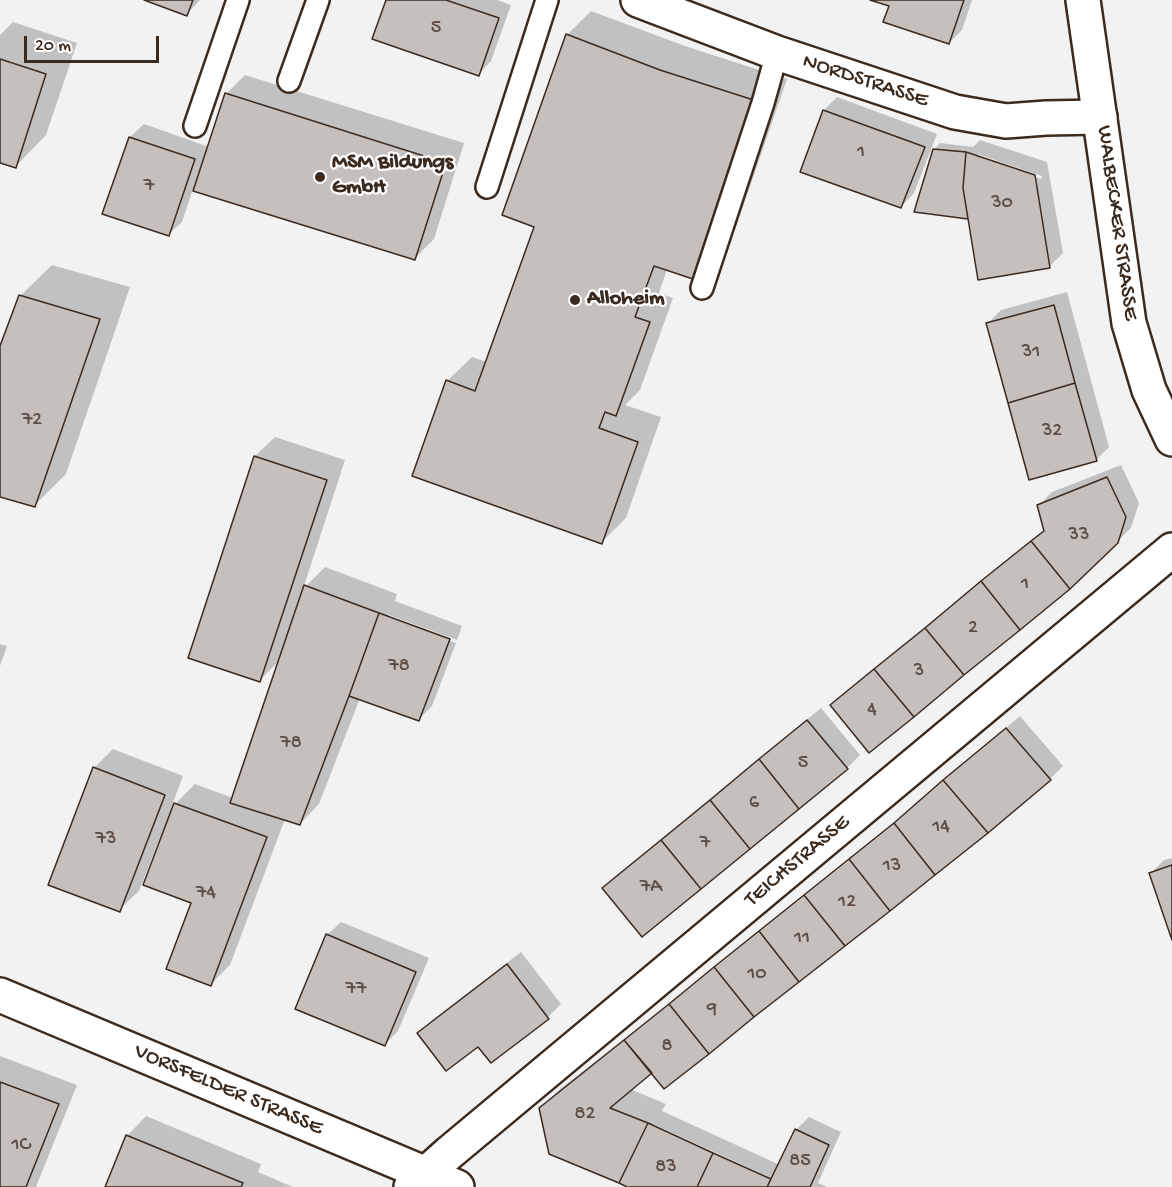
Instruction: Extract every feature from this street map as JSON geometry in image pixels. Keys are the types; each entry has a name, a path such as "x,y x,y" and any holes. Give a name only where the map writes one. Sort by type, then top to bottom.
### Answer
{"street":[{"name":"NORDSTRASSE","path":"638,0 777,52 955,112 1006,121 1100,117"},
{"name":"WALBECKER STRASSE","path":"1083,0 1129,323 1149,390 1172,439"},
{"name":"TEICHSTRASSE","path":"418,1181 1172,550"},
{"name":"VORSFELDER STRASSE","path":"0,995 418,1181 457,1187"}],"lane":[{"path":"195,126 238,0"},
{"path":"289,81 318,0"},
{"path":"487,187 547,0"},
{"path":"702,288 764,104 777,52"}],"building":[{"path":"144,0 193,0 187,16"},
{"path":"386,0 446,0 499,18 479,76 372,39"},
{"path":"870,0 964,0 949,44 883,22 889,6"},
{"name":"Alloheim","path":"566,34 660,70 763,103 702,282 654,266 635,317 650,322 616,416 605,412 599,428 638,442 602,544 412,476 446,380 475,391 534,227 502,215"},
{"path":"0,59 46,74 16,168 0,163"},
{"name":"MSM Bildungs GmbH","path":"225,93 446,163 415,260 193,191"},
{"path":"823,110 925,147 901,208 800,172"},
{"path":"129,137 195,159 169,236 102,214"},
{"path":"933,149 966,152 963,188 968,219 914,212"},
{"path":"966,152 1035,175 1050,268 978,280 963,188"},
{"path":"19,295 100,319 35,507 0,497 0,346"},
{"path":"1054,305 1075,383 1008,403 986,323"},
{"path":"1075,383 1097,461 1029,480 1008,403"},
{"path":"254,456 327,480 260,682 188,658"},
{"path":"1107,477 1126,517 1118,543 1070,589 1031,541 1044,531 1037,505"},
{"path":"1031,541 1070,589 1020,630 981,581"},
{"path":"981,581 1020,630 964,675 925,628"},
{"path":"304,585 379,613 300,825 230,803"},
{"path":"379,613 450,639 419,721 349,696"},
{"path":"925,628 964,675 914,717 874,669"},
{"path":"874,669 914,717 869,753 830,705"},
{"path":"807,720 848,769 799,809 759,759"},
{"path":"1006,728 1051,780 988,833 943,780"},
{"path":"759,759 799,809 750,849 710,800"},
{"path":"93,767 165,795 120,912 48,885"},
{"path":"943,780 988,833 935,875 894,823"},
{"path":"710,800 750,849 701,889 661,840"},
{"path":"174,803 267,837 211,986 166,969 191,903 143,885"},
{"path":"894,823 935,875 890,911 849,859"},
{"path":"661,840 701,889 642,937 602,888"},
{"path":"849,859 890,911 845,946 804,895"},
{"path":"1172,865 1172,940 1149,873"},
{"path":"804,895 845,946 799,982 759,931"},
{"path":"759,931 799,982 754,1017 714,967"},
{"path":"326,934 416,972 385,1046 295,1009"},
{"path":"507,964 549,1019 491,1063 478,1047 446,1071 417,1033"},
{"path":"714,967 754,1017 709,1054 669,1004"},
{"path":"669,1004 709,1054 664,1089 624,1040"},
{"path":"624,1040 652,1073 610,1108 648,1123 619,1183 549,1154 539,1108"},
{"path":"0,1082 59,1104 26,1187 0,1187"},
{"path":"648,1123 713,1153 697,1187 627,1187 619,1183"},
{"path":"795,1129 829,1145 810,1187 767,1187"},
{"path":"126,1135 243,1183 241,1187 105,1187"},
{"path":"713,1153 771,1179 767,1187 697,1187"}],"place":[{"name":"MSM Bildungs GmbH","path":"320,177"},
{"name":"Alloheim","path":"575,300"}]}
